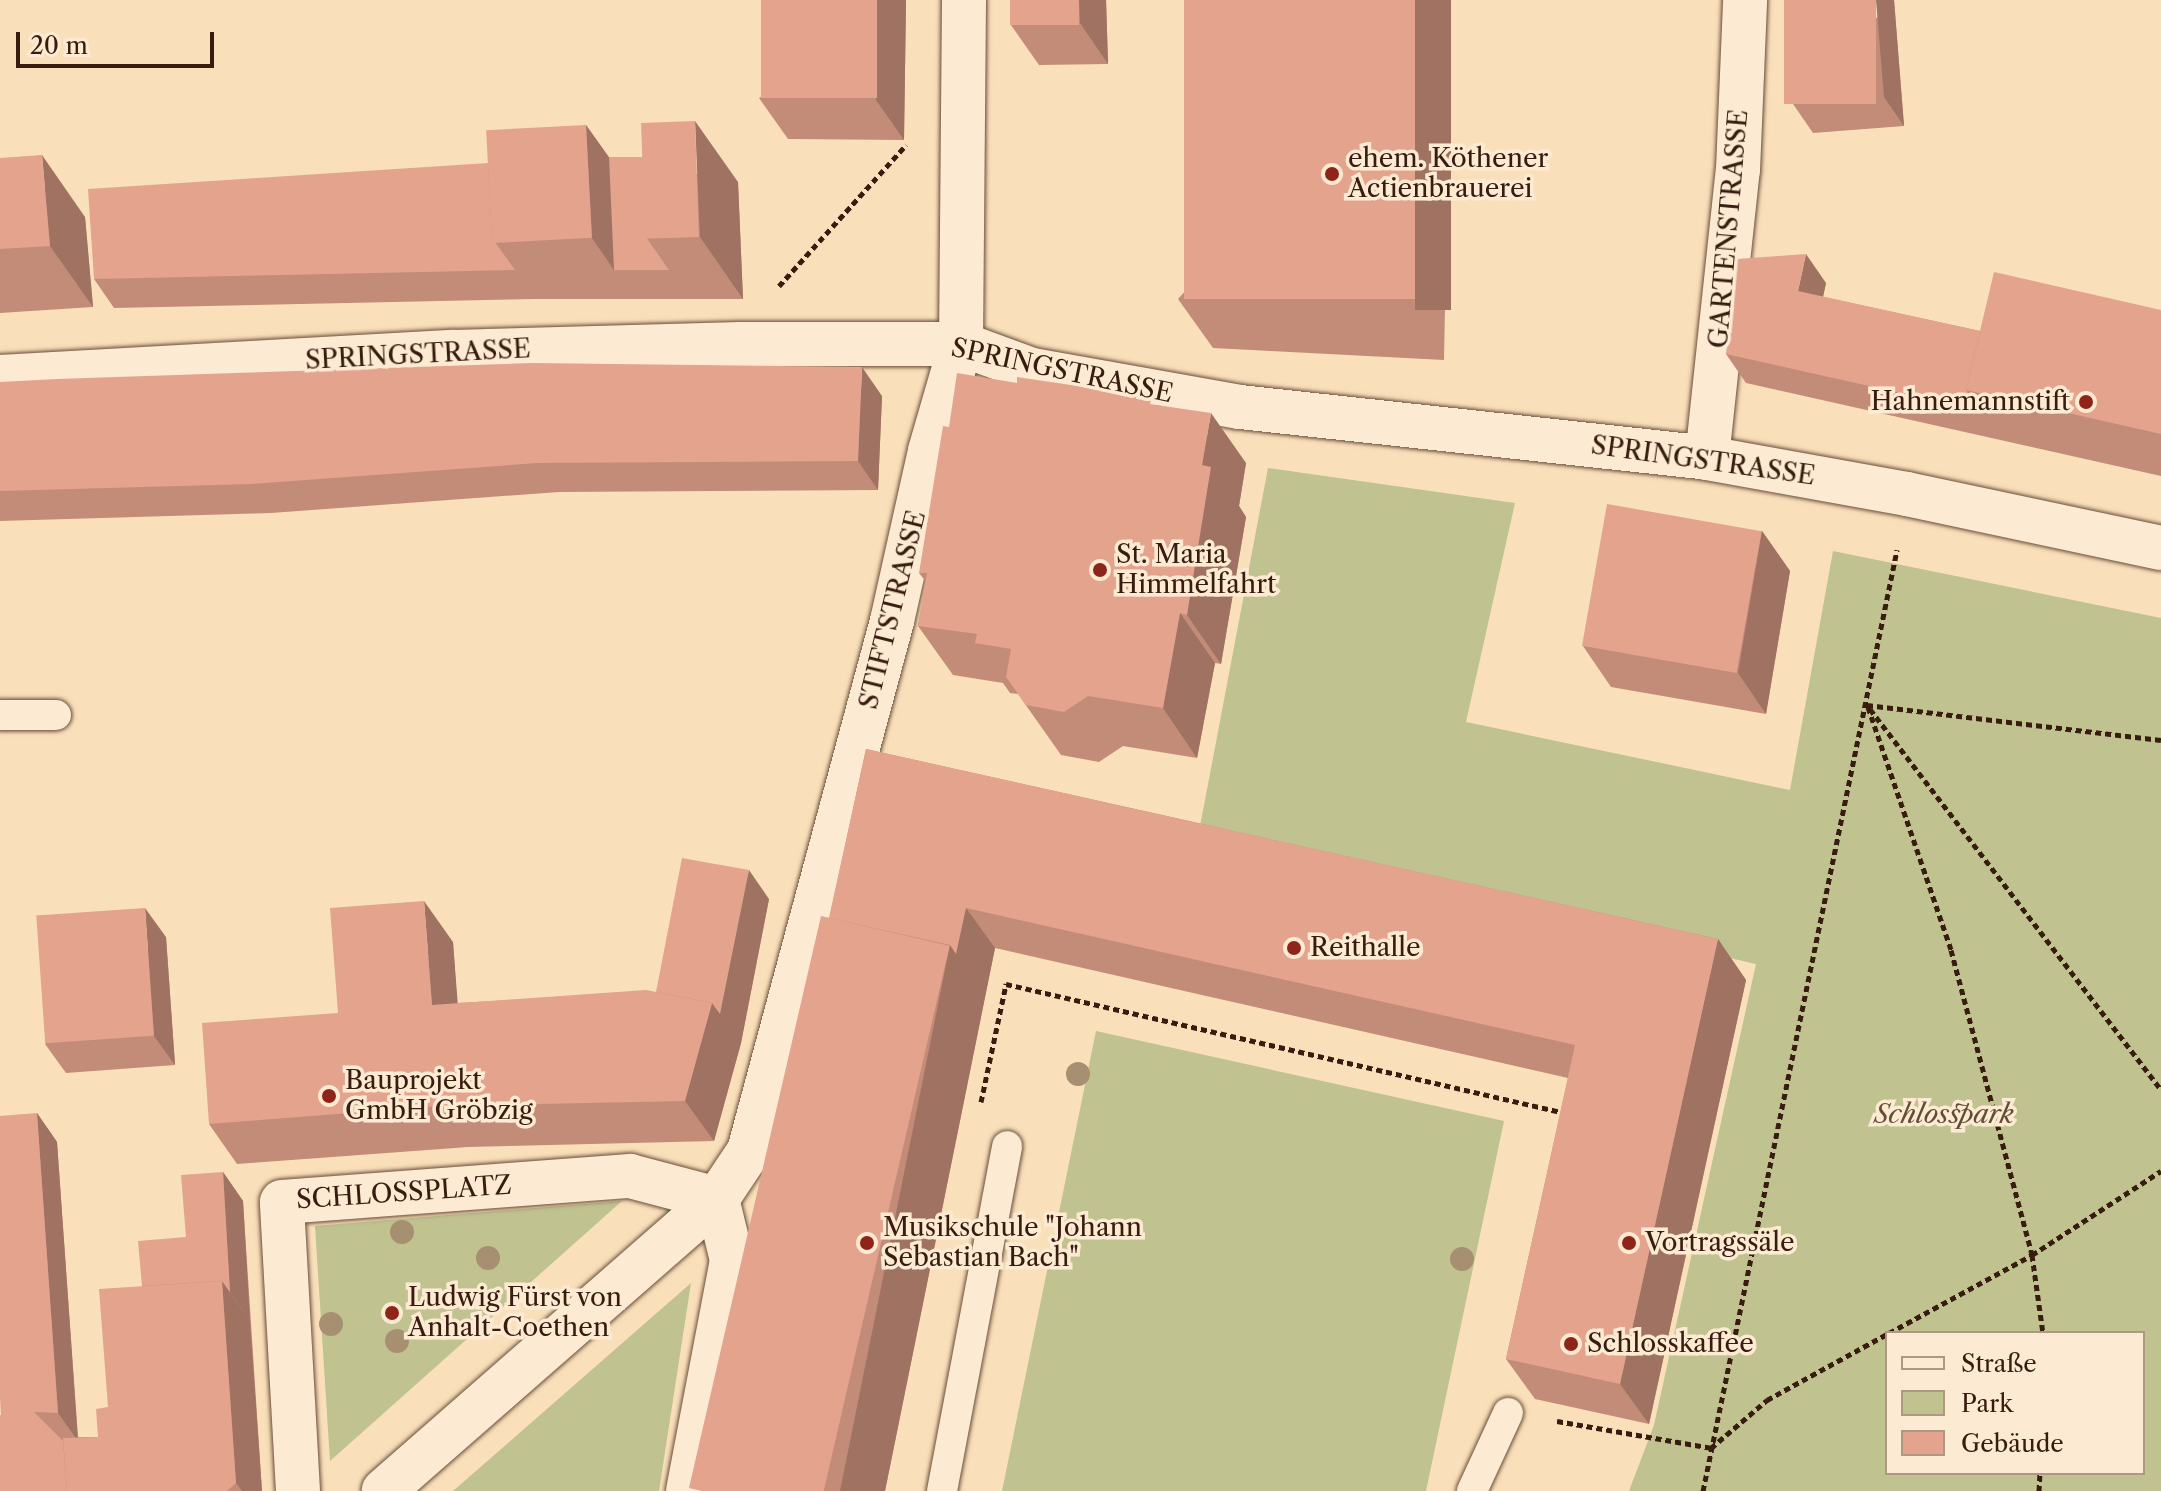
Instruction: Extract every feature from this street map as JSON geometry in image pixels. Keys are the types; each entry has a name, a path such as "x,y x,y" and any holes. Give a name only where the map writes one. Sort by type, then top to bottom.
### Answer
{"street":[{"name":"STIFTSTRASSE","path":"717,1199 749,1151 753,1137 892,621 930,451 961,344 964,0"},
{"name":"GARTENSTRASSE","path":"1707,458 1738,170 1745,0"},
{"name":"SPRINGSTRASSE","path":"0,377 453,352 741,344 961,344 1032,370 1240,407 1707,458 1907,494 2161,548"},
{"name":"SCHLOSSPLATZ","path":"298,1491 282,1202 630,1176 717,1199"},
{"path":"384,1491 717,1199 732,1260 688,1491"}],"lane":[{"path":"0,715 56,715"},
{"path":"942,1491 1007,1146"},
{"path":"1472,1491 1508,1413"}],"path":[{"path":"741,344 785,276 903,147 962,129"},
{"path":"1703,1491 1867,705 1907,494"},
{"path":"1867,705 2161,740"},
{"path":"1867,705 2161,1089"},
{"path":"1867,705 1951,950 2032,1255 2043,1331"},
{"path":"1007,1146 980,1106 1006,984 1572,1115"},
{"path":"1893,1331 2032,1255 2161,1171"},
{"path":"1711,1448 1767,1400 1885,1336"},
{"path":"1508,1413 1711,1448"}],"green space":[{"name":"Schlosspark","path":"1268,468 1515,503 1466,722 1790,790 1833,551 2161,618 2161,1491 1629,1491 1654,1425 1756,964 1198,837"},
{"path":"1096,1031 1504,1121 1426,1491 1002,1491"},
{"path":"622,1201 330,1461 315,1226"},
{"path":"691,1283 659,1491 453,1491"}],"building":[{"path":"761,0 877,0 877,98 761,98"},
{"path":"1010,0 1079,0 1079,25 1010,25"},
{"name":"ehem. Köthener Actienbrauerei","path":"1184,0 1415,0 1415,299 1184,299"},
{"path":"1784,0 1876,0 1876,104 1784,104"},
{"path":"695,121 699,237 645,239 641,123"},
{"path":"586,125 592,238 492,243 486,130"},
{"path":"42,155 50,246 0,249 0,158"},
{"path":"609,157 643,157 646,237 669,270 614,270"},
{"path":"488,163 492,238 515,270 94,279 88,189"},
{"path":"1806,254 1798,291 1980,331 1966,390 1981,411 1726,354 1737,259"},
{"path":"1994,272 2161,310 2161,434 1966,390"},
{"path":"532,363 862,367 858,461 538,463 251,484 0,491 0,382"},
{"name":"St. Maria Himmelfahrt","path":"957,373 1017,383 1017,377 1152,397 1150,404 1211,413 1202,465 1211,467 1187,615 1180,613 1163,708 1088,696 1064,712 1026,705 1006,677 1011,649 975,643 977,634 918,626 927,573 919,573 943,426 949,427"},
{"path":"1607,504 1762,531 1737,673 1582,646"},
{"path":"866,749 1718,939 1620,1384 1506,1359 1575,1045 966,908 956,954 950,945 829,918"},
{"path":"682,858 749,870 720,1014 712,1003 656,992"},
{"path":"424,901 432,1005 646,990 712,1003 685,1101 440,1106 209,1124 202,1023 338,1013 330,908"},
{"path":"145,908 154,1036 45,1043 36,916"},
{"path":"821,916 950,946 824,1491 702,1491 689,1488"},
{"path":"37,1113 58,1413 34,1412 63,1441 67,1491 0,1491 0,1116"},
{"path":"223,1172 230,1292 222,1281 142,1286 138,1241 186,1237 181,1175"},
{"path":"222,1281 236,1483 227,1491 67,1491 63,1438 98,1437 96,1409 108,1407 99,1289"}],"place":[{"name":"ehem. Köthener Actienbrauerei","path":"1332,174"},
{"name":"Hahnemannstift","path":"2086,402"},
{"name":"St. Maria Himmelfahrt","path":"1100,570"},
{"name":"Reithalle","path":"1294,948"},
{"name":"Bauprojekt GmbH Gröbzig","path":"329,1096"},
{"name":"Musikschule \"Johann Sebastian Bach\"","path":"867,1243"},
{"name":"Vortragssäle","path":"1629,1243"},
{"name":"Ludwig Fürst von Anhalt-Coethen","path":"392,1313"},
{"name":"Schlosskaffee","path":"1571,1344"}]}
